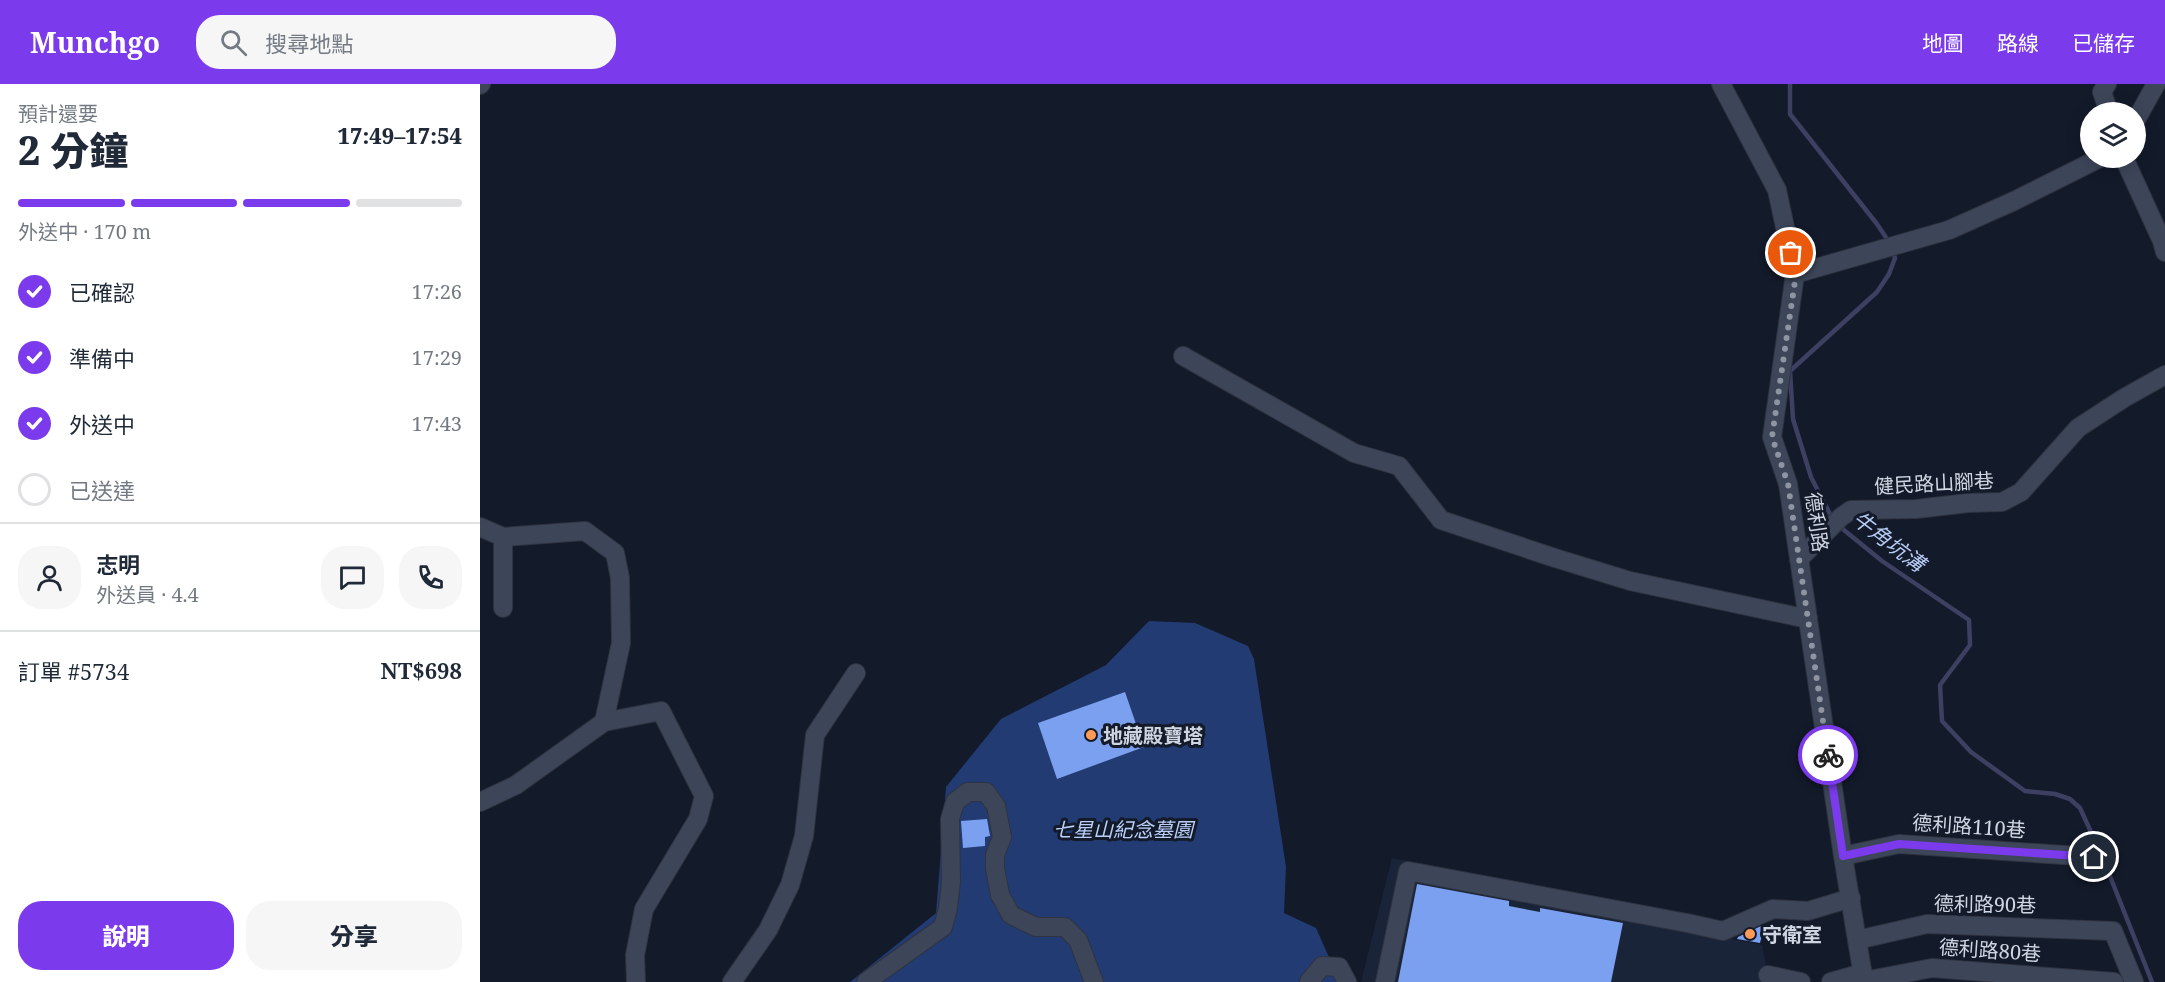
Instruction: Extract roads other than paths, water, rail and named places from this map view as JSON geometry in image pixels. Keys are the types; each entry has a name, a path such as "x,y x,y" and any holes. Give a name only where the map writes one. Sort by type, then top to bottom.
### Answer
{"street":[{"name":"德利路","path":"1721,84 1777,190 1796,274 1772,437 1788,484 1843,856 1864,979"},
{"path":"2146,102 2156,84"},
{"path":"2100,87 2105,102"},
{"path":"1796,274 1949,230 2080,168"},
{"path":"2129,168 2165,252"},
{"path":"1183,356 1354,453 1399,466 1441,520 1630,581 1808,619"},
{"name":"健民路山腳巷","path":"1799,559 1836,521 1851,510 1916,509 2002,502 2021,492 2078,429 2124,398 2165,375"},
{"path":"480,527 503,537 585,531 615,553 620,578 621,643 604,722"},
{"path":"503,537 503,608"},
{"path":"732,982 768,930 790,885 804,836 815,735 856,673"},
{"path":"480,802 516,785 604,722 661,711 704,796 698,819 644,909 635,955 636,982"},
{"path":"866,982 943,927 950,891 950,819 955,802 968,792 986,792 996,806 1002,837 995,855 1000,896 1011,915 1036,927 1065,927 1078,940 1094,982"},
{"name":"德利路110巷","path":"1843,856 1899,844 2094,857"},
{"path":"1385,982 1408,871 1723,931 1773,909 1808,911 1851,898"},
{"name":"德利路90巷","path":"1857,940 1928,924 2113,931 2134,982"},
{"path":"1309,982 1322,966 1339,967 1347,982"},
{"name":"德利路80巷","path":"1831,982 1932,968 2114,982"},
{"path":"1768,975 1801,982"}],"waterway":[{"name":"牛角坑溝","path":"1790,84 1790,114 1889,242"},
{"name":"牛角坑溝","path":"1833,520 1811,477 1793,419 1790,371 1877,292 1889,274 1895,258 1892,250"},
{"name":"牛角坑溝","path":"1839,526 1882,561 1969,620 1970,645 1940,685 1942,721 1971,752 2025,791 2055,794 2070,799 2080,808 2102,856 2152,982"}],"place":[{"name":"地藏殿寶塔","path":"1091,735"},
{"name":"守衛室","path":"1750,934"}],"park label":[{"name":"七星山紀念墓園","path":"1123,829"}]}
